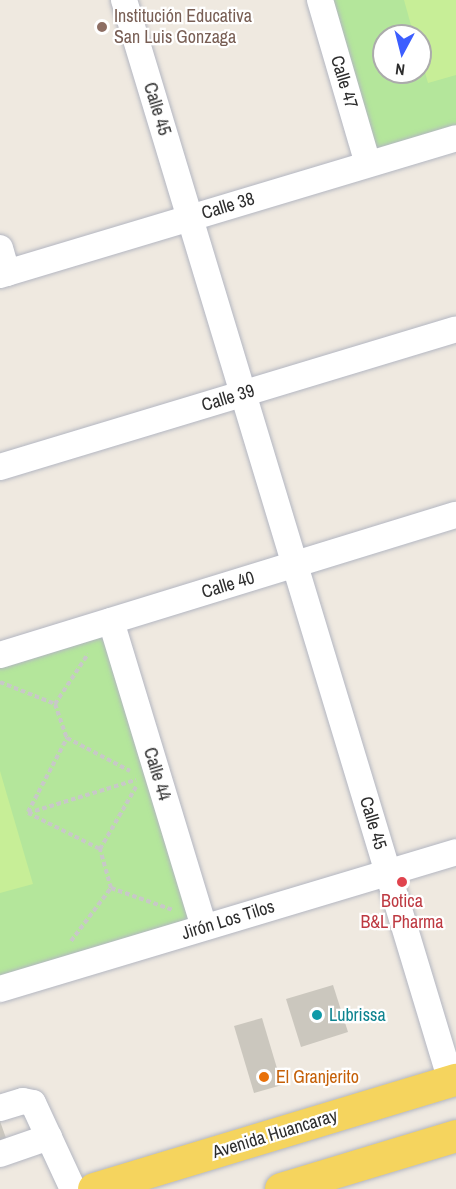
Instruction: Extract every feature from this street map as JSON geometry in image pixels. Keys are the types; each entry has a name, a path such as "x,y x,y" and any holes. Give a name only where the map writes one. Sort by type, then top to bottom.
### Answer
{"main road":[{"name":"Avenida Huancaray","path":"94,1189 454,1081"},
{"path":"281,1189 456,1136"}],"street":[{"name":"Calle 45","path":"124,0 388,872 454,1081"},
{"name":"Calle 47","path":"320,0 368,164"},
{"name":"Calle 38","path":"4,274 456,138"},
{"path":"0,248 4,274"},
{"name":"Calle 39","path":"0,467 456,329"},
{"name":"Calle 40","path":"0,655 456,515"},
{"name":"Calle 44","path":"111,621 204,927"},
{"name":"Jirón Los Tilos","path":"0,988 456,852"},
{"path":"0,1108 23,1101 33,1103 74,1189"},
{"path":"0,1154 49,1137"}],"path":[{"path":"55,704 91,650"},
{"path":"0,682 55,704 67,738 140,778"},
{"path":"28,813 67,738"},
{"path":"28,813 140,778"},
{"path":"111,888 100,849 140,778"},
{"path":"28,813 100,849"},
{"path":"111,888 183,913"},
{"path":"69,945 111,888"}],"green space":[{"path":"322,0 456,0 456,129 368,154"},
{"path":"404,0 456,0 456,75 432,82 432,24 411,24"},
{"path":"103,635 193,921 0,977 0,667"},
{"path":"0,771 33,884 0,893"}],"building":[{"name":"Lubrissa","path":"333,985 348,1032 301,1047 286,999"},
{"path":"262,1018 282,1085 254,1093 234,1026"},
{"path":"0,1121 14,1161 0,1166"}],"place":[{"name":"Institución Educativa San Luis Gonzaga","path":"102,27"},
{"name":"Botica B&L Pharma","path":"402,882"},
{"name":"Lubrissa","path":"317,1015"},
{"name":"El Granjerito","path":"264,1077"}]}
